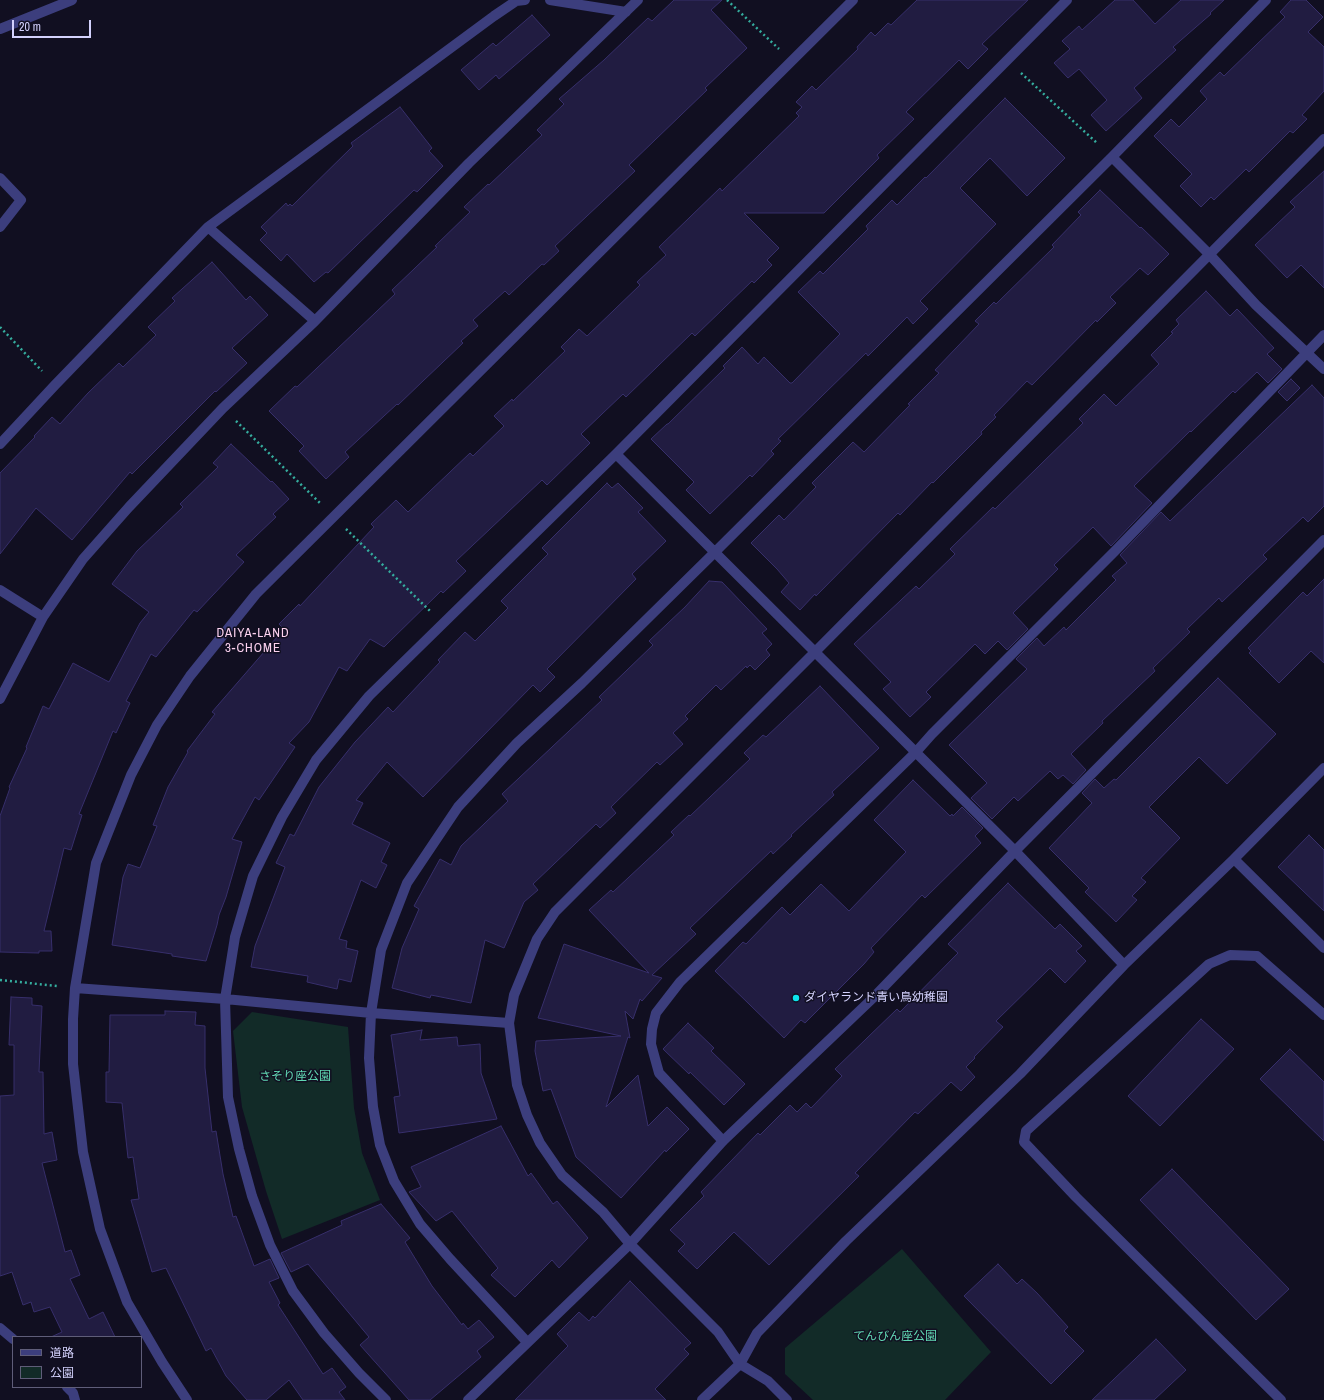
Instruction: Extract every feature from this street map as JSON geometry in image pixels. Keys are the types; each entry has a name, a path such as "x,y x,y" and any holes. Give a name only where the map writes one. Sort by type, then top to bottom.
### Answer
{"street":[{"path":"0,29 72,0"},
{"path":"0,444 208,227 494,16 516,1 525,0"},
{"path":"550,0 626,12"},
{"path":"0,699 42,617 83,559 129,507 223,408 315,321 469,163 638,0"},
{"path":"187,1400 162,1362 127,1302 100,1229 83,1152 74,1064 73,1019 75,988 96,863 131,775 157,725 190,676 256,594 854,0"},
{"path":"386,1400 324,1334 292,1291 270,1244 252,1196 239,1149 228,1097 225,999 235,938 253,876 282,817 316,760 369,696 616,454 1067,0"},
{"path":"527,1342 450,1259 420,1224 394,1181 380,1145 373,1107 369,1058 371,1013 381,950 407,883 458,807 517,743 582,683 714,553 1112,157 1266,0"},
{"path":"787,1400 768,1381 740,1364 718,1332 630,1244 603,1212 562,1175 540,1143 527,1115 517,1085 509,1023 514,995 534,945 555,912 1324,139"},
{"path":"1112,157 1210,254 1256,305 1324,369"},
{"path":"0,178 21,200 0,227"},
{"path":"208,227 315,321"},
{"path":"723,1141 659,1073 651,1044 652,1029 656,1013 680,982 916,752 932,734 1114,552 1324,335"},
{"path":"616,454 1015,851 1124,965"},
{"path":"468,1400 630,1244 723,1141 872,998 1015,851 1324,540"},
{"path":"0,590 42,617"},
{"path":"702,1400 740,1364 757,1333 846,1241 1020,1074 1124,965 1234,859 1324,768"},
{"path":"1234,859 1324,948"},
{"path":"1281,1400 1076,1197 1024,1142 1026,1131 1209,964 1230,955 1258,956 1324,1015"},
{"path":"75,988 509,1023"},
{"path":"0,1328 12,1338"},
{"path":"68,1388 74,1393 75,1400"}],"path":[{"path":"727,0 792,62"},
{"path":"1008,60 1112,157"},
{"path":"0,327 55,385"},
{"path":"0,980 75,988"}],"green space":[{"name":"さそり座公園","path":"252,1012 348,1027 354,1108 362,1153 380,1200 282,1239 266,1191 242,1107 233,1031"},
{"name":"てんびん座公園","path":"902,1249 991,1352 945,1400 813,1400 785,1374 785,1348"}],"building":[{"path":"674,0 722,0 711,10 747,48 705,88 707,90 629,165 635,171 555,246 559,251 544,265 542,264 509,295 505,291 473,320 478,326 461,341 463,343 398,405 397,404 345,452 349,457 326,479 299,451 304,446 269,411 295,386 297,387 395,294 392,290 437,247 435,246 470,212 464,207 542,135 537,130 564,104 559,99 604,60 648,18 652,21"},
{"path":"917,0 1028,0 982,44 988,49 968,69 959,60 906,112 914,119 877,155 879,158 824,213 744,213 779,248 767,260 772,265 754,283 752,281 695,336 692,333 626,397 623,394 581,434 590,443 547,485 542,480 456,561 466,571 443,593 441,591 384,647 370,639 347,671 339,667 309,722 289,743 295,747 259,800 255,797 232,839 242,842 206,961 112,945 123,877 128,864 140,868 157,826 153,825 168,787 188,752 187,751 215,714 212,712 284,629 279,624 299,604 300,606 374,527 371,524 396,500 408,512 470,453 473,456 504,426 494,416 512,399 513,401 565,351 561,347 579,329 587,336 640,285 637,282 666,255 659,247 720,188 722,191 799,116 796,113 802,107 796,102 812,86 816,90 858,49 857,47 871,32 875,36 888,23 891,25"},
{"path":"1115,0 1133,0 1155,24 1181,0 1224,0 1210,13 1211,14 1173,47 1176,50 1134,88 1142,98 1106,131 1091,115 1107,100 1079,69 1068,78 1054,63 1070,49 1062,41 1079,26 1082,30"},
{"path":"1291,0 1306,0 1323,17 1308,32 1324,47 1324,91 1302,115 1307,119 1293,133 1290,131 1249,172 1246,169 1214,200 1211,197 1201,207 1180,186 1192,174 1154,136 1171,119 1179,127 1207,99 1200,91 1220,72 1224,76 1285,17 1280,12"},
{"path":"532,15 550,35 499,79 496,75 479,90 461,70 493,43 496,46"},
{"path":"1005,98 1065,158 1027,196 990,158 960,188 996,224 920,301 928,309 913,324 907,317 868,356 866,353 778,439 781,441 771,451 774,454 752,477 750,475 710,514 686,490 694,482 651,439 725,368 723,366 742,347 758,364 764,357 790,383 792,383 840,334 798,292 820,271 823,274 868,229 866,226 892,200 897,205 925,177 926,178"},
{"path":"400,107 432,148 429,151 443,166 417,192 414,190 328,273 326,272 314,282 287,254 281,261 260,240 267,233 261,227 286,203 288,206 290,204 292,206 353,146 351,143"},
{"path":"1324,171 1324,288 1301,265 1287,278 1255,245 1295,207 1290,202"},
{"path":"1100,190 1169,254 1148,275 1140,268 1110,297 1116,303 1097,322 1096,320 1032,385 1027,381 994,415 996,417 981,432 982,434 900,515 898,513 816,596 815,594 800,610 781,592 789,583 751,543 779,515 784,520 816,487 812,483 853,442 864,452 939,373 935,370 979,324 975,321 994,302 996,304 1054,247 1052,245 1081,215 1078,212"},
{"path":"212,262 246,300 250,296 268,315 232,348 247,363 216,392 215,391 132,474 130,472 72,540 36,508 0,554 0,473 52,417 60,424 88,393 119,363 123,367 156,335 148,327 175,301 172,298"},
{"path":"1206,291 1230,316 1237,309 1239,311 1274,348 1267,354 1282,369 1268,383 1257,372 1235,393 1233,391 1191,432 1190,431 1134,486 1152,503 1111,546 1093,527 1054,565 1058,569 1013,613 1028,629 1007,650 998,641 985,654 975,644 926,692 931,697 910,717 883,689 891,682 854,644 916,586 919,589 955,554 950,549 993,507 995,509 1083,423 1079,419 1104,394 1116,406 1159,364 1151,355 1173,333 1171,332 1179,324 1176,320"},
{"path":"1291,379 1300,388 1287,401 1278,392"},
{"path":"1312,385 1324,398 1324,506 1308,522 1303,517 1263,555 1267,559 1222,602 1219,598 1187,629 1190,632 1153,668 1155,671 1102,721 1103,723 1071,754 1086,770 1073,784 1063,775 1058,779 1050,771 1018,801 1014,797 992,819 971,798 987,783 949,745 1027,669 1016,659 1037,638 1044,646 1064,627 1066,630 1116,580 1112,576 1127,563 1120,555 1161,512 1170,521"},
{"path":"231,444 271,482 272,481 289,499 273,514 276,517 236,555 244,562 197,612 194,610 156,657 151,654 126,701 130,703 116,733 113,731 79,814 82,815 71,850 64,848 44,931 51,931 52,951 39,951 39,953 0,952 0,816 10,788 9,787 27,748 26,747 43,706 49,709 73,663 109,682 140,623 149,612 112,584 137,551 183,507 180,504 218,467 213,463"},
{"path":"607,483 612,488 618,483 643,508 638,512 666,541 632,574 636,579 547,669 555,677 540,692 533,685 423,797 387,762 356,800 363,803 352,824 390,843 381,862 387,865 376,888 361,880 339,939 347,941 346,948 358,951 351,982 339,979 337,989 307,982 308,976 251,967 255,946 285,867 276,863 290,834 294,836 319,787 355,742 388,707 393,712 440,662 438,660 465,632 475,641 508,608 501,601 548,554 542,548"},
{"path":"1324,579 1324,663 1311,651 1279,683 1249,653 1251,651 1248,648 1303,592 1307,596"},
{"path":"709,581 722,582 767,629 762,633 772,644 766,650 770,655 755,670 750,665 747,668 746,666 721,690 716,685 685,716 688,719 673,733 683,744 660,765 657,762 611,807 616,813 600,828 596,824 533,884 538,890 524,902 504,948 485,940 471,1003 431,995 430,998 392,988 402,948 419,909 414,906 440,859 451,865 461,846 508,801 502,794 602,700 599,697 653,645 649,641 685,607"},
{"path":"1218,678 1276,734 1227,784 1199,757 1149,807 1180,838 1141,878 1146,882 1132,896 1137,900 1116,922 1085,892 1089,888 1049,848 1092,803 1082,793 1095,779 1104,788 1114,779 1116,780"},
{"path":"820,686 879,748 832,792 834,795 791,835 792,836 773,854 771,851 690,928 696,934 652,975 662,978 642,1001 640,999 633,1019 625,1011 630,1038 628,1037 606,1107 638,1075 648,1126 667,1107 689,1129 666,1152 665,1150 621,1198 576,1157 551,1089 543,1091 535,1051 536,1041 621,1036 538,1018 564,944 649,973 589,910 611,890 613,892 674,835 671,832 750,759 744,753 763,735 766,737"},
{"path":"913,780 950,816 952,814 953,816 962,807 983,828 975,836 981,843 925,898 922,895 871,948 874,952 864,964 805,1023 801,1020 784,1038 715,971 743,942 746,944 782,907 790,915 821,884 849,911 906,852 874,820"},
{"path":"1309,835 1324,850 1324,911 1278,867"},
{"path":"1008,883 1055,929 1060,924 1082,946 1076,951 1086,961 1065,983 1050,968 996,1021 1003,1027 966,1067 975,1077 961,1091 951,1082 918,1114 915,1112 855,1173 859,1176 769,1265 734,1232 697,1269 678,1251 685,1244 670,1230 704,1196 701,1192 758,1133 760,1135 790,1105 797,1112 806,1103 811,1108 842,1076 835,1069 897,1009 900,1012 958,953 948,944"},
{"path":"11,997 32,998 32,1005 42,1006 39,1072 43,1072 44,1134 52,1132 57,1160 42,1163 65,1252 71,1250 80,1275 70,1279 89,1319 103,1312 115,1336 53,1336 62,1332 50,1307 34,1312 31,1302 23,1305 12,1272 0,1276 0,1096 14,1095 14,1045 9,1045"},
{"path":"165,1011 196,1012 195,1025 205,1026 205,1068 212,1132 216,1131 223,1174 233,1217 236,1216 254,1266 270,1259 279,1278 269,1282 280,1303 278,1305 323,1374 332,1368 346,1387 339,1392 345,1400 303,1400 289,1380 266,1400 247,1400 226,1376 211,1348 206,1351 166,1268 152,1272 131,1200 139,1199 133,1157 128,1158 122,1103 106,1102 106,1072 109,1072 110,1015 165,1015"},
{"path":"1201,1019 1234,1049 1160,1126 1128,1096"},
{"path":"688,1023 714,1048 711,1051 745,1084 724,1105 690,1072 689,1074 663,1049"},
{"path":"422,1030 420,1040 457,1037 458,1046 480,1044 481,1073 497,1119 399,1133 394,1097 400,1096 391,1035"},
{"path":"1290,1049 1324,1082 1324,1141 1260,1079"},
{"path":"501,1126 528,1176 531,1173 553,1204 557,1201 588,1238 559,1268 552,1260 515,1297 491,1275 498,1268 452,1211 436,1221 409,1192 421,1187 411,1167"},
{"path":"1172,1169 1289,1289 1256,1320 1140,1200"},
{"path":"381,1204 410,1238 405,1242 432,1286 462,1325 463,1323 468,1329 479,1320 494,1337 477,1351 481,1357 430,1400 409,1400 360,1345 369,1337 308,1264 291,1272 281,1253 342,1225 341,1221"},
{"path":"998,1264 1017,1284 1022,1279 1037,1293 1068,1327 1064,1331 1084,1351 1051,1384 964,1296"},
{"path":"630,1281 691,1343 684,1349 689,1354 655,1389 666,1400 515,1400 568,1346 557,1334 579,1312 589,1321 593,1316 595,1318"},
{"path":"1156,1339 1186,1370 1154,1400 1092,1400"}],"place":[{"name":"ダイヤランド青い鳥幼稚園","path":"796,998"}],"district":[{"name":"DAIYA-LAND 3-CHOME","path":"253,642"}]}
